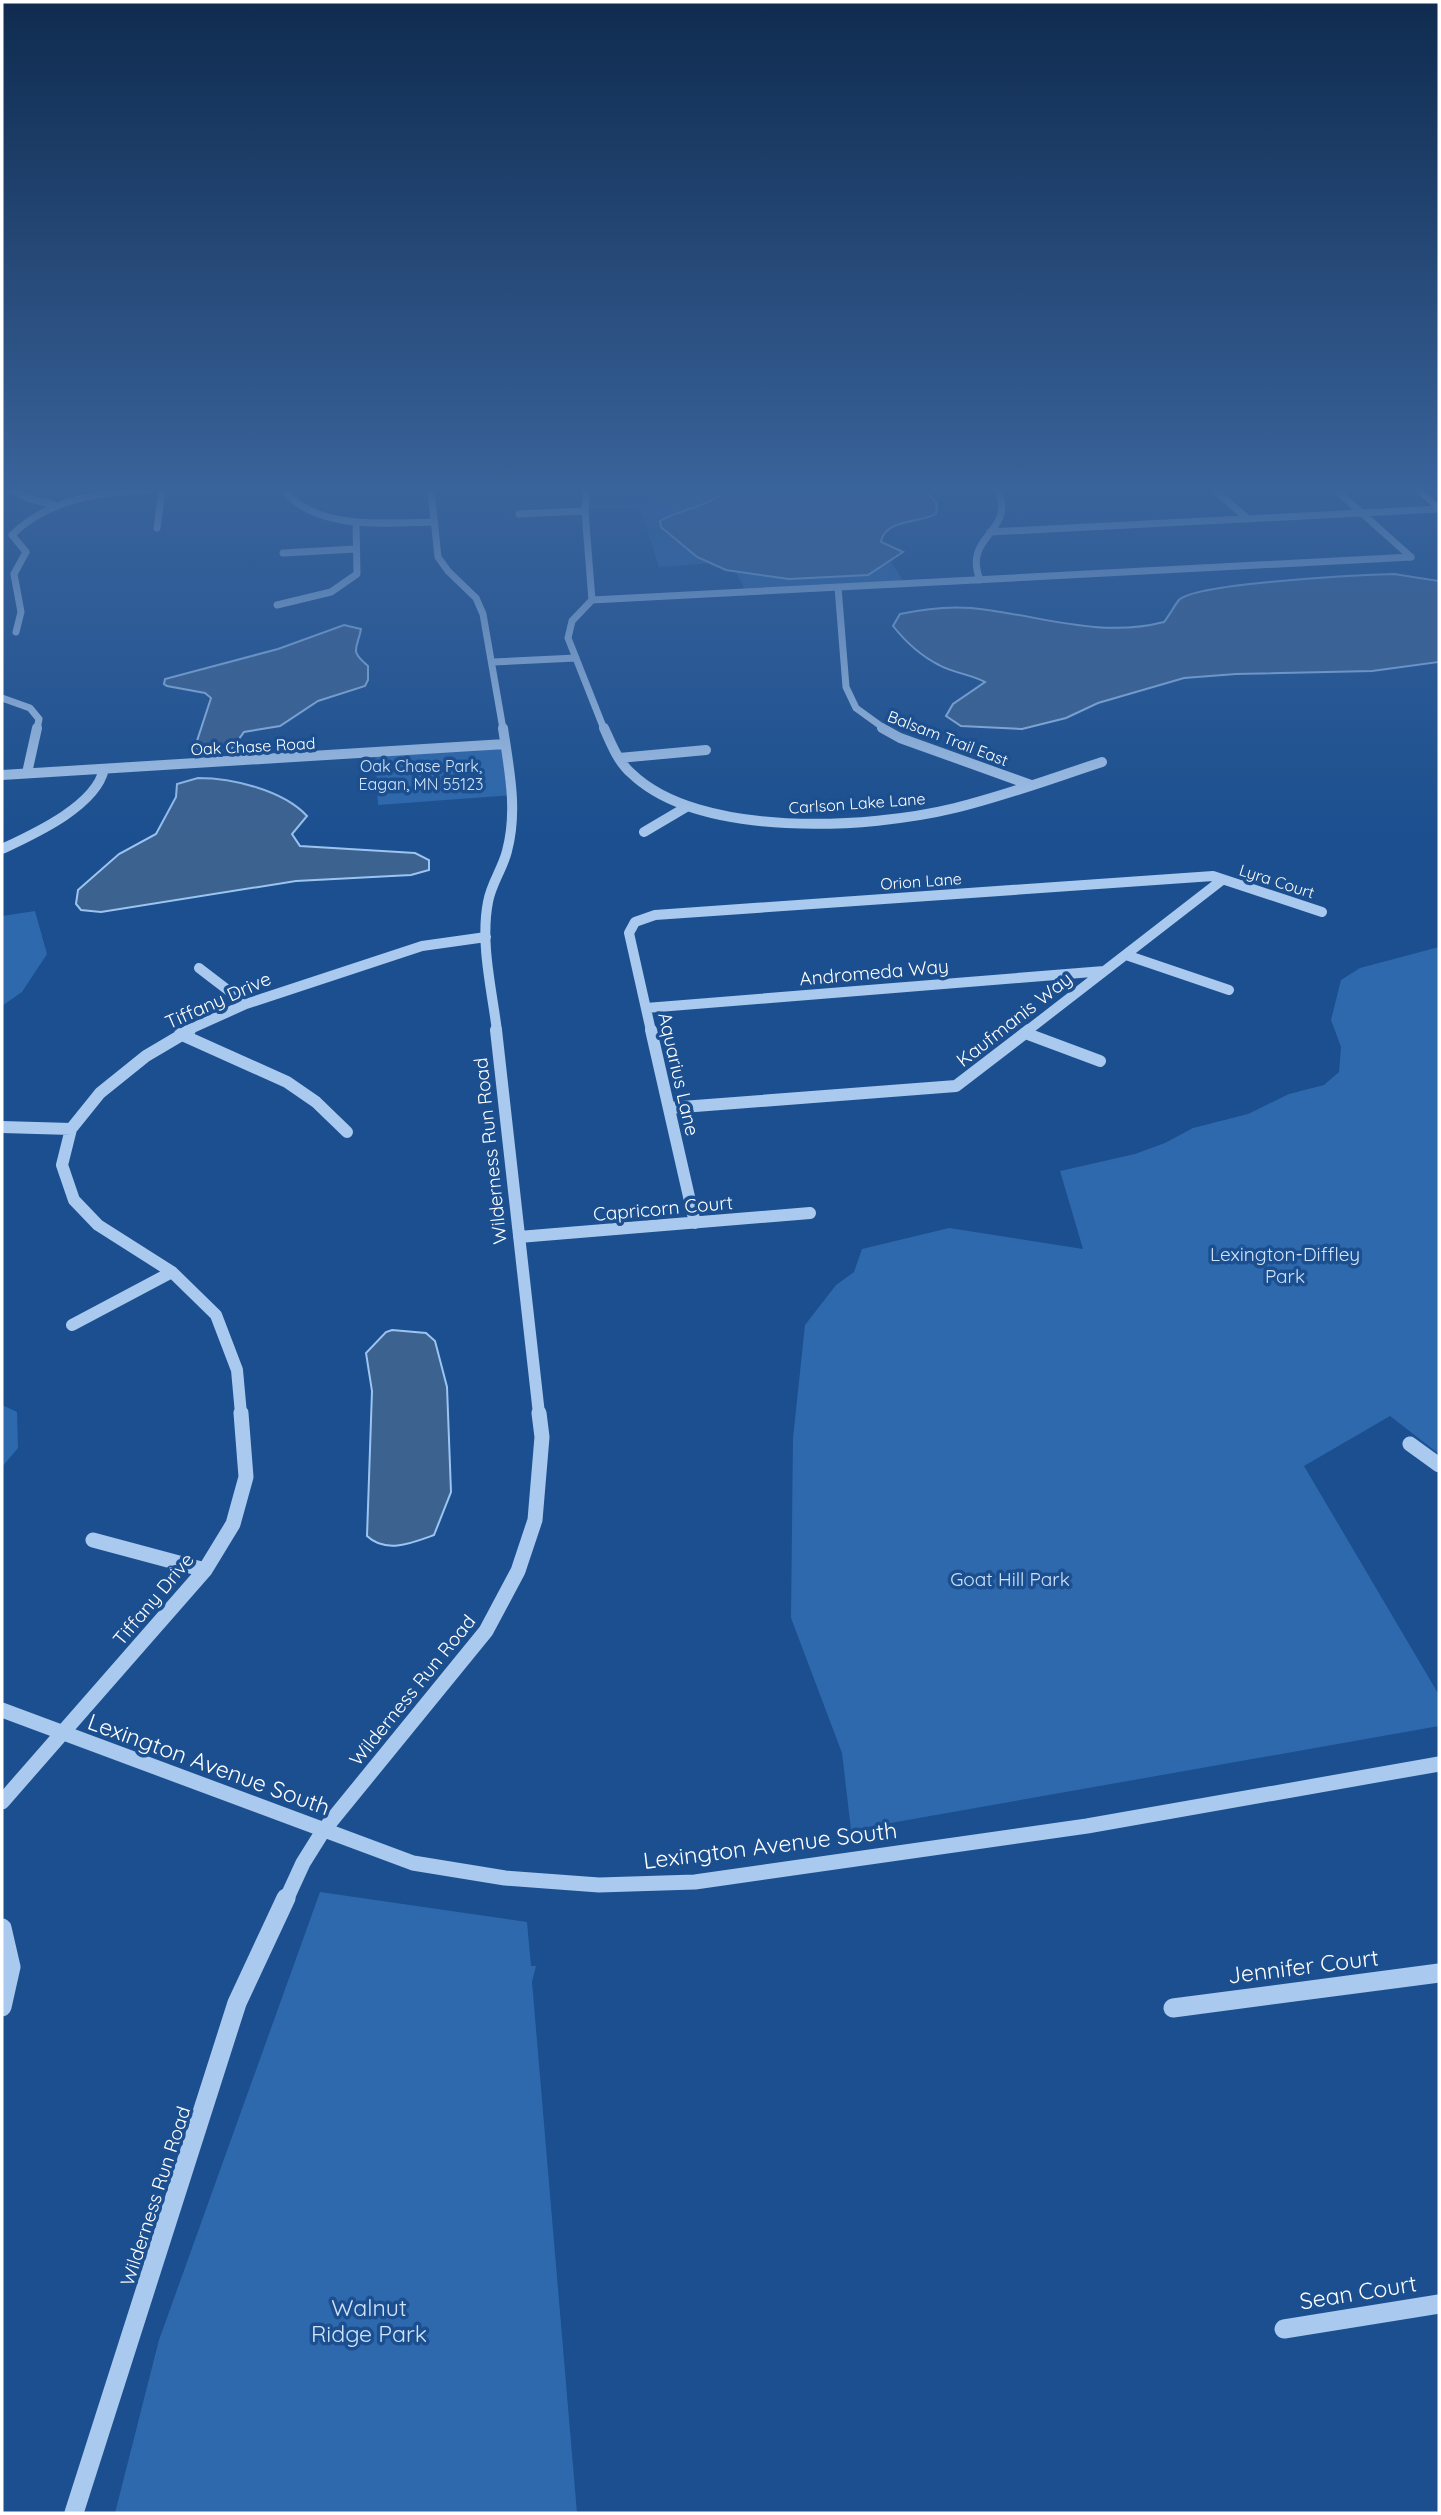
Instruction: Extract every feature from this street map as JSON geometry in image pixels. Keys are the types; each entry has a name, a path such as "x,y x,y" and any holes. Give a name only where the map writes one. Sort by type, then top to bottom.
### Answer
{"street":[{"path":"16,632 20,607"},
{"name":"Wilderness Run Road","path":"74,2513 237,2003 303,1863 323,1831 486,1631 518,1571 535,1520 542,1437 486,937 488,901 507,853 513,822 513,797 493,662 481,607"},
{"name":"Carlson Lake Lane","path":"584,607 568,627 568,638 619,758 644,785 688,806 759,821 846,821 932,813 1102,762"},
{"name":"Balsam Trail East","path":"840,607 846,687 856,708 875,724 900,738 1031,785"},
{"path":"493,662 576,658"},
{"path":"2,698 30,708 39,719 27,774"},
{"name":"Oak Chase Road","path":"2,775 505,744"},
{"path":"619,758 706,750"},
{"path":"2,849 24,839 85,799 99,785 104,769"},
{"path":"644,832 688,806"},
{"name":"Orion Lane","path":"629,933 635,922 654,915 1213,876 1222,880"},
{"name":"Lyra Court","path":"1222,880 1322,912"},
{"name":"Kaufmanis Way","path":"669,1108 956,1086 1222,880"},
{"name":"Aquarius Lane","path":"629,933 695,1223"},
{"name":"Tiffany Drive","path":"2,1802 205,1570 233,1524 246,1477 237,1370 216,1315 172,1272 98,1225 74,1200 62,1165 71,1129 101,1093 146,1056 180,1034 246,1004 422,947 486,937"},
{"path":"1126,955 1229,990"},
{"path":"200,968 246,1004"},
{"name":"Andromeda Way","path":"646,1008 1105,971"},
{"path":"1025,1033 1100,1061"},
{"path":"180,1034 286,1082 316,1102 347,1132"},
{"path":"2,1127 71,1129"},
{"name":"Capricorn Court","path":"519,1237 810,1213"},
{"path":"72,1325 172,1272"},
{"path":"1410,1444 1439,1465"},
{"path":"93,1540 205,1570"},
{"name":"Lexington Avenue South","path":"2,1710 414,1863 505,1878 599,1885 695,1882 1087,1826 1439,1763"},
{"path":"2,1928 11,1949 10,1984 2,2007"},
{"name":"Jennifer Court","path":"1173,2008 1439,1973"},
{"name":"Sean Court","path":"1284,2329 1439,2304"}],"green space":[{"name":"Oak Chase Park, Eagan, MN 55123","path":"505,744 513,795 378,805 375,752"},
{"path":"35,911 47,954 22,992 2,1006 2,916"},
{"name":"Goat Hill Park","path":"1439,947 1439,1454 1390,1416 1304,1466 1439,1695 1439,1726 851,1830 842,1753 791,1618 793,1438 805,1325 836,1285 854,1272 862,1249 949,1228 1083,1249 1060,1171 1135,1154 1165,1143 1193,1128 1248,1114 1289,1094 1324,1085 1339,1072 1341,1047 1331,1020 1341,980 1360,968"},
{"path":"2,1405 17,1412 18,1448 2,1467"},
{"name":"Walnut Ridge Park","path":"320,1892 527,1922 531,1966 536,1966 532,1982 577,2513 115,2513 159,2340"}],"shaded area":[{"path":"948,607 995,611 1091,627 1139,627 1164,622 1174,607 1439,607 1439,662 1372,671 1184,678 1098,703 1066,718 1022,729 961,726 946,716 953,704 985,682 932,661 914,648 893,626 900,614"},
{"path":"344,625 361,629 356,653 368,666 365,686 318,701 280,726 244,732 231,750 208,754 195,747 211,698 205,693 167,686 164,684 165,679 278,649"},
{"path":"198,778 226,780 256,787 297,807 307,816 292,834 300,846 415,853 429,860 429,870 411,875 296,881 101,912 81,910 76,904 78,890 119,854 156,834 176,797 177,784"},
{"path":"392,1330 426,1333 435,1341 447,1387 451,1492 434,1535 408,1544 391,1546 382,1545 367,1536 372,1391 366,1353 386,1332"}],"park label":[{"name":"Lexington-Diffley Park","path":"1285,1265"}]}
